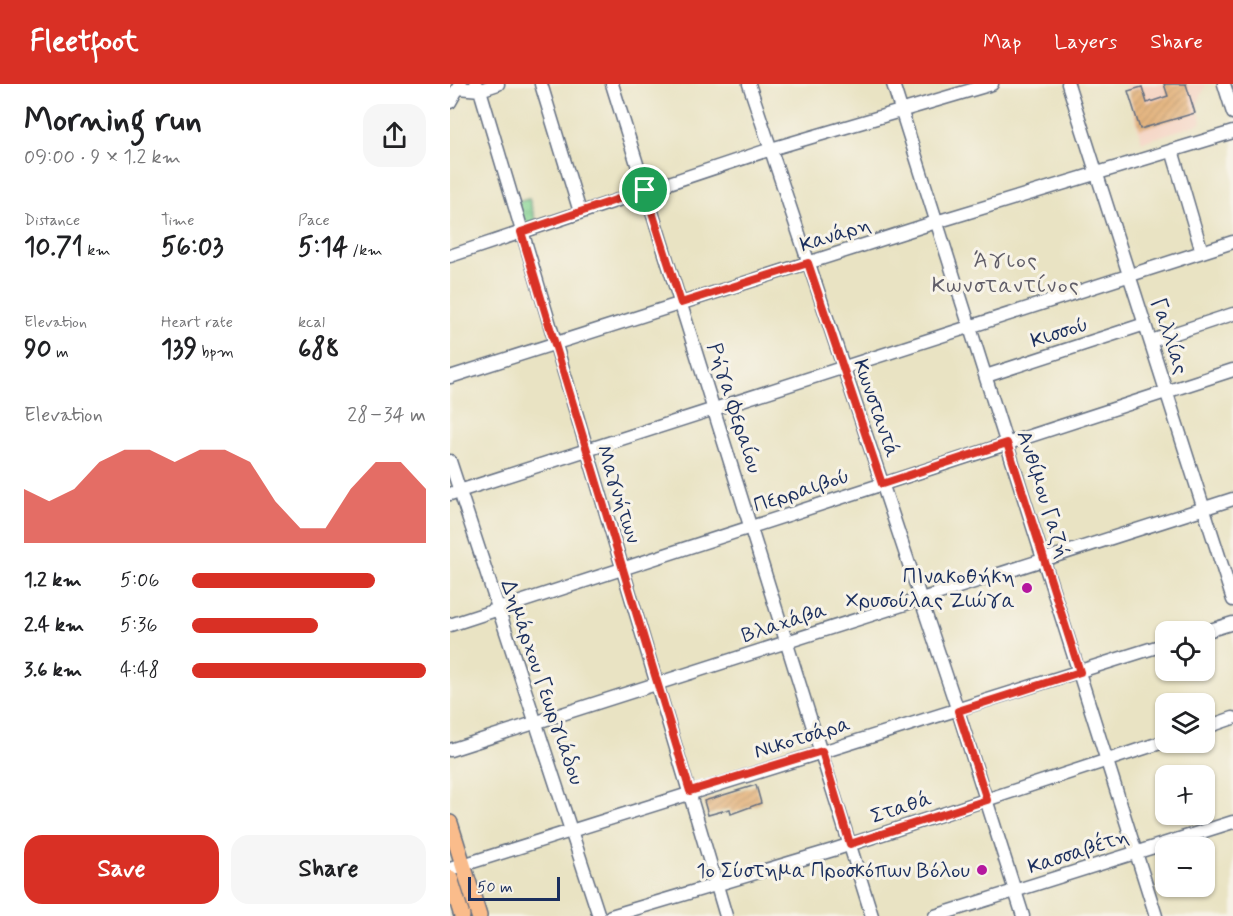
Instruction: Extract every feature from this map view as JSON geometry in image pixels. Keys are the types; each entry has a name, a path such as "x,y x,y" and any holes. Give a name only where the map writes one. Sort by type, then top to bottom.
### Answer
{"main road":[{"path":"450,823 457,867 479,916"},
{"path":"450,878 462,916"}],"street":[{"path":"450,102 459,86 477,87 498,84"},
{"path":"541,84 580,212"},
{"name":"Ρήγα Φεραίου","path":"612,84 753,526 872,916"},
{"name":"Κωνσταντά","path":"749,84 958,711 1023,916"},
{"name":"Ανθίμου Γαζή","path":"893,84 1156,916"},
{"path":"450,256 771,150 992,84"},
{"name":"Γαλλίας","path":"1068,84 1233,600"},
{"path":"1224,84 1233,113"},
{"name":"Μαγνήτων","path":"477,87 726,916"},
{"name":"Κανάρη","path":"450,377 553,342 936,222 1233,132"},
{"path":"1172,150 1202,252"},
{"path":"455,493 1233,242"},
{"path":"1151,340 1233,314"},
{"name":"Κισσού","path":"986,376 1145,324"},
{"name":"Περραιβού","path":"450,625 1233,370"},
{"name":"Δημάρχου Γεωργιάδου","path":"450,461 455,493 498,609 599,916"},
{"name":"Βλαχάβα","path":"450,750 1233,499"},
{"path":"1215,629 1233,623"},
{"name":"Νικοτσάρα","path":"457,867 690,791 958,711 1155,648"},
{"path":"1215,724 1233,718"},
{"name":"Σταθά","path":"611,916 850,844 1155,745"},
{"name":"Κασσαβέτη","path":"935,916 1233,822"}],"shaded area":[{"path":"1125,84 1206,84 1197,105 1202,123 1142,142"}],"green space":[{"path":"529,199 536,222 524,226 517,202"}],"building":[{"path":"1164,84 1186,84 1195,113 1140,129 1128,91 1142,87 1147,103 1168,96"},
{"path":"756,785 761,803 731,814 730,809 708,815 704,801"}],"place":[{"name":"ΠΙνακοθήκη Χρυσούλας Ζιώγα","path":"1027,588"},
{"name":"1ο Σύστημα Προσκόπων Βόλου","path":"982,870"}],"district":[{"name":"Άγιος Κωνσταντίνος","path":"1006,272"}],"route":[{"path":"645,190 681,303 808,263 882,484 1007,443 1080,672 958,711 987,800 850,844 822,751 690,791 585,451 521,232 645,190"}]}
